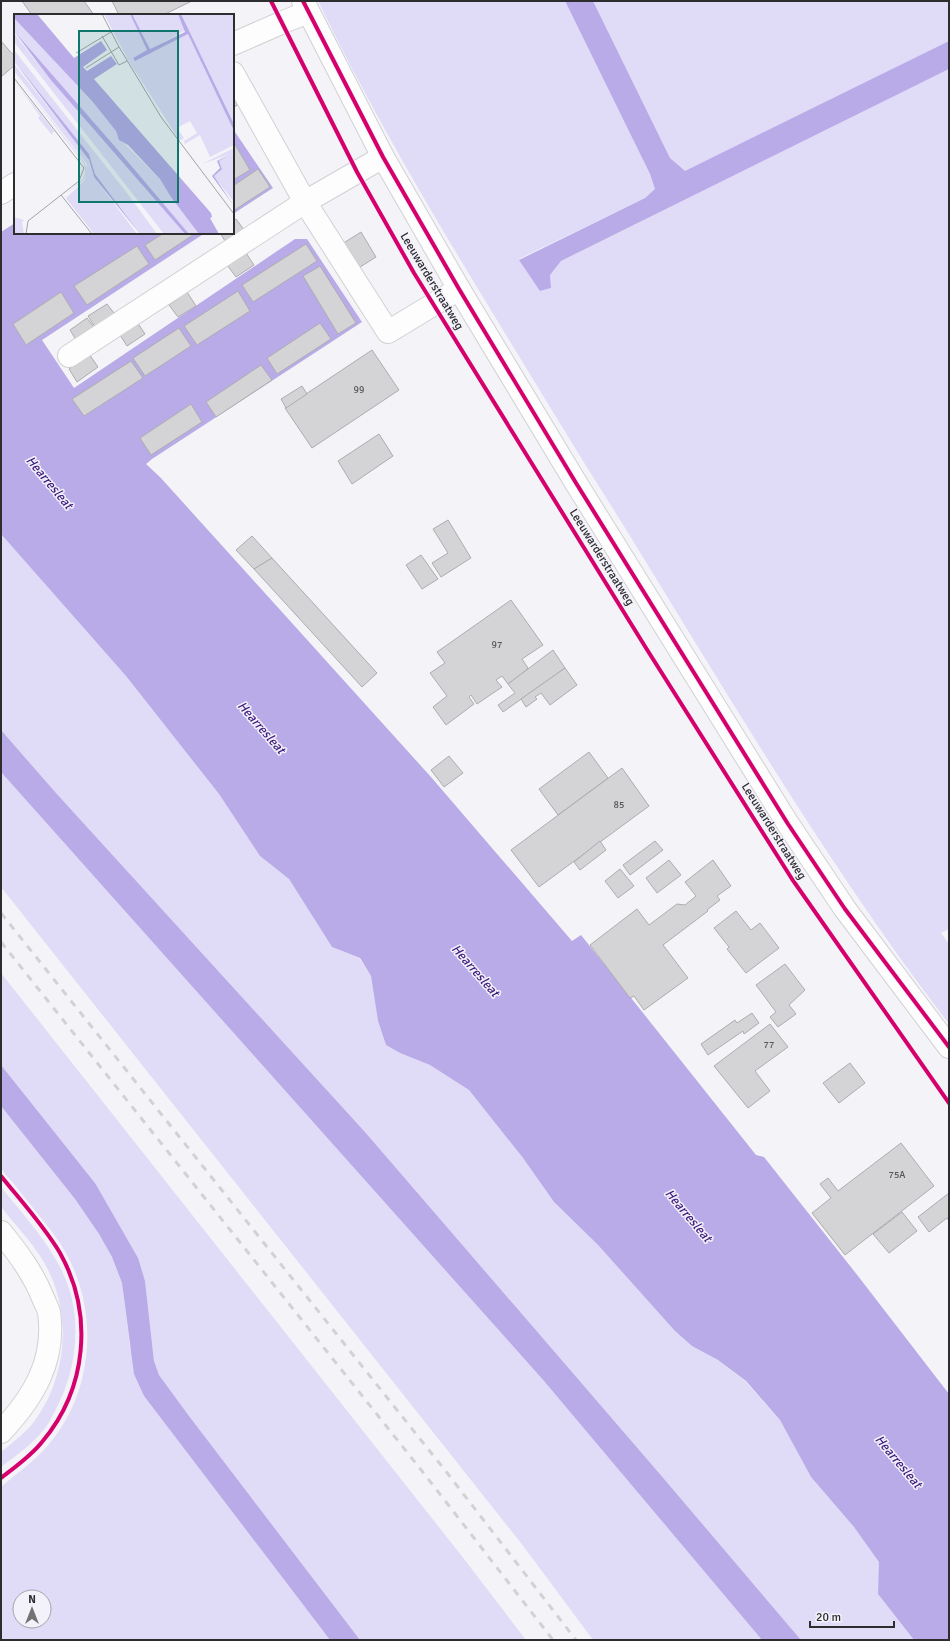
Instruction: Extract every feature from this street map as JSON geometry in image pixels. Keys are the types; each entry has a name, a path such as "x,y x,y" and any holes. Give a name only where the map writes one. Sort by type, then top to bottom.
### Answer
{"street":[{"path":"234,44 281,22 305,7"},
{"name":"Leeuwarderstraatweg","path":"305,7 383,158 459,289 576,483 788,824 845,909 949,1047"},
{"path":"234,75 305,202 388,332 459,289"},
{"path":"68,356 305,202 383,158"},
{"path":"1,194 14,185"},
{"path":"1,1232 25,1262 38,1286 49,1311 50,1340 47,1356 36,1386 29,1399 1,1432"}],"shaded area":[{"path":"318,1 565,1 650,174 655,189 645,198 519,259 541,291 551,288 550,275 561,261 949,69 949,929 941,933 949,944 949,1024 862,903 820,841 740,715 466,269 378,118"},
{"path":"593,1 949,1 949,41 685,172 670,158"},
{"path":"1,534 126,676 219,794 260,856 289,879 332,947 359,958 371,976 378,1021 386,1045 400,1053 430,1065 469,1090 523,1158 554,1202 598,1245 675,1331 692,1346 718,1360 745,1381 780,1420 811,1477 854,1527 880,1562 878,1594 914,1640 801,1640 365,1132 56,793 1,730"},
{"path":"1,772 544,1381 762,1640 593,1640 524,1547 1,887"},
{"path":"1,973 461,1555 526,1640 360,1640 159,1375 154,1361 145,1281 95,1183 1,1065"},
{"path":"1,1106 75,1199 99,1234 112,1257 122,1283 130,1347 144,1396 330,1640 1,1640 1,1487 44,1450 65,1421 77,1396 84,1369 87,1341 86,1313 80,1286 70,1260 50,1229 4,1173 1,1167"},
{"path":"1,1187 39,1235 59,1265 67,1283 72,1301 75,1320 75,1338 69,1376 63,1394 49,1423 31,1444 1,1467 1,1452 20,1437 36,1419 47,1400 61,1359 63,1338 62,1316 58,1295 50,1275 37,1251 2,1208"}],"water":[{"path":"565,1 593,1 670,158 685,171 949,41 949,69 561,261 550,275 551,288 540,291 519,260 645,198 655,189 650,174"},
{"path":"234,130 273,188 234,213"},
{"name":"Hearresleat","path":"14,224 14,234 203,234 42,340 74,388 295,239 307,239 362,322 146,464 160,477 431,777 572,941 581,935 756,1155 764,1157 949,1394 949,1640 914,1640 878,1594 879,1562 854,1527 811,1477 780,1420 746,1381 718,1360 692,1346 675,1331 598,1245 554,1202 523,1158 469,1090 430,1065 400,1053 386,1045 378,1021 371,976 360,958 332,947 289,879 260,856 219,794 126,676 1,534 1,232"},
{"path":"1,730 56,793 365,1132 801,1640 762,1640 544,1381 1,772"},
{"path":"1,1065 95,1183 138,1258 145,1281 154,1361 159,1375 360,1640 330,1640 144,1396 134,1374 122,1283 112,1257 99,1234 75,1199 1,1106"}],"building":[{"path":"22,1 84,1 93,14 31,14"},
{"path":"112,1 192,1 165,14 118,14"},
{"path":"1,41 14,56 14,66 1,77"},
{"path":"234,94 240,103 234,107"},
{"path":"234,143 250,170 234,179"},
{"path":"258,169 270,187 234,210 234,185"},
{"path":"236,219 245,231 227,244 221,234 234,234 234,221"},
{"path":"361,232 376,257 357,269 342,244"},
{"path":"162,234 194,234 155,260 145,245"},
{"path":"306,244 317,261 253,302 242,285"},
{"path":"137,246 149,264 87,305 74,286"},
{"path":"246,253 254,265 236,277 227,265"},
{"path":"320,266 356,323 338,334 303,276"},
{"path":"238,291 250,311 197,345 184,326"},
{"path":"61,292 74,313 26,345 13,324"},
{"path":"187,292 196,306 178,317 169,305"},
{"path":"107,304 117,317 97,330 88,316"},
{"path":"87,318 96,330 78,343 70,330"},
{"path":"137,322 145,334 127,346 120,335"},
{"path":"320,323 331,339 277,374 267,358"},
{"path":"179,328 191,346 145,376 133,358"},
{"path":"372,350 399,390 312,448 285,408"},
{"path":"89,354 98,367 77,382 69,369"},
{"path":"131,361 143,378 84,416 72,399"},
{"path":"261,365 272,380 216,417 206,402"},
{"path":"302,386 307,394 286,408 281,399"},
{"path":"191,404 202,422 151,455 140,438"},
{"path":"379,434 393,456 352,484 338,461"},
{"path":"448,520 471,558 441,577 432,563 448,553 433,529"},
{"path":"252,536 272,558 254,569 236,550"},
{"path":"421,555 438,579 422,589 406,565"},
{"path":"272,558 377,673 362,687 254,569"},
{"path":"511,600 543,645 522,659 528,668 525,671 508,684 502,676 496,680 502,687 477,704 471,695 469,697 474,704 446,725 433,707 447,696 430,673 445,663 437,652"},
{"path":"553,650 565,668 503,712 498,705 515,693 508,684"},
{"path":"565,668 577,685 550,705 541,693 535,697 537,699 526,707 521,699"},
{"path":"589,752 608,778 558,815 539,789"},
{"path":"449,756 463,773 444,787 431,770"},
{"path":"622,768 649,806 539,887 511,850"},
{"path":"600,841 606,850 580,870 574,862"},
{"path":"655,841 663,850 630,875 623,865"},
{"path":"669,860 681,875 657,893 646,878"},
{"path":"713,860 731,886 717,896 720,900 707,910 708,911 663,945 688,978 644,1010 634,996 630,998 590,945 637,909 649,925 677,904 685,905 696,896 685,882"},
{"path":"620,869 634,886 618,898 605,881"},
{"path":"736,911 751,930 760,923 779,948 746,973 727,949 729,947 714,928"},
{"path":"785,964 805,990 789,1005 796,1014 778,1027 770,1017 776,1012 756,985"},
{"path":"752,1013 759,1023 744,1034 743,1031 708,1055 701,1044 735,1020 737,1023"},
{"path":"770,1024 788,1047 755,1071 770,1091 748,1108 714,1066"},
{"path":"850,1063 865,1083 839,1103 823,1083"},
{"path":"901,1143 934,1186 845,1255 812,1213 831,1198 820,1184 828,1178 838,1191"},
{"path":"949,1193 949,1221 947,1218 929,1232 918,1217"},
{"path":"902,1212 917,1231 889,1253 873,1234"}],"railway":[{"path":"1,913 448,1474 576,1640"},
{"path":"1,942 422,1471 553,1640"}],"cycle path":[{"path":"271,1 357,172 414,273 646,648 792,879 949,1103"},
{"path":"303,1 383,157 459,289 576,483 788,824 845,909 949,1047"},
{"path":"1,1176 40,1223 60,1253 71,1276 78,1301 81,1326 81,1350 69,1399 57,1421 42,1442 23,1461 1,1478"}]}
